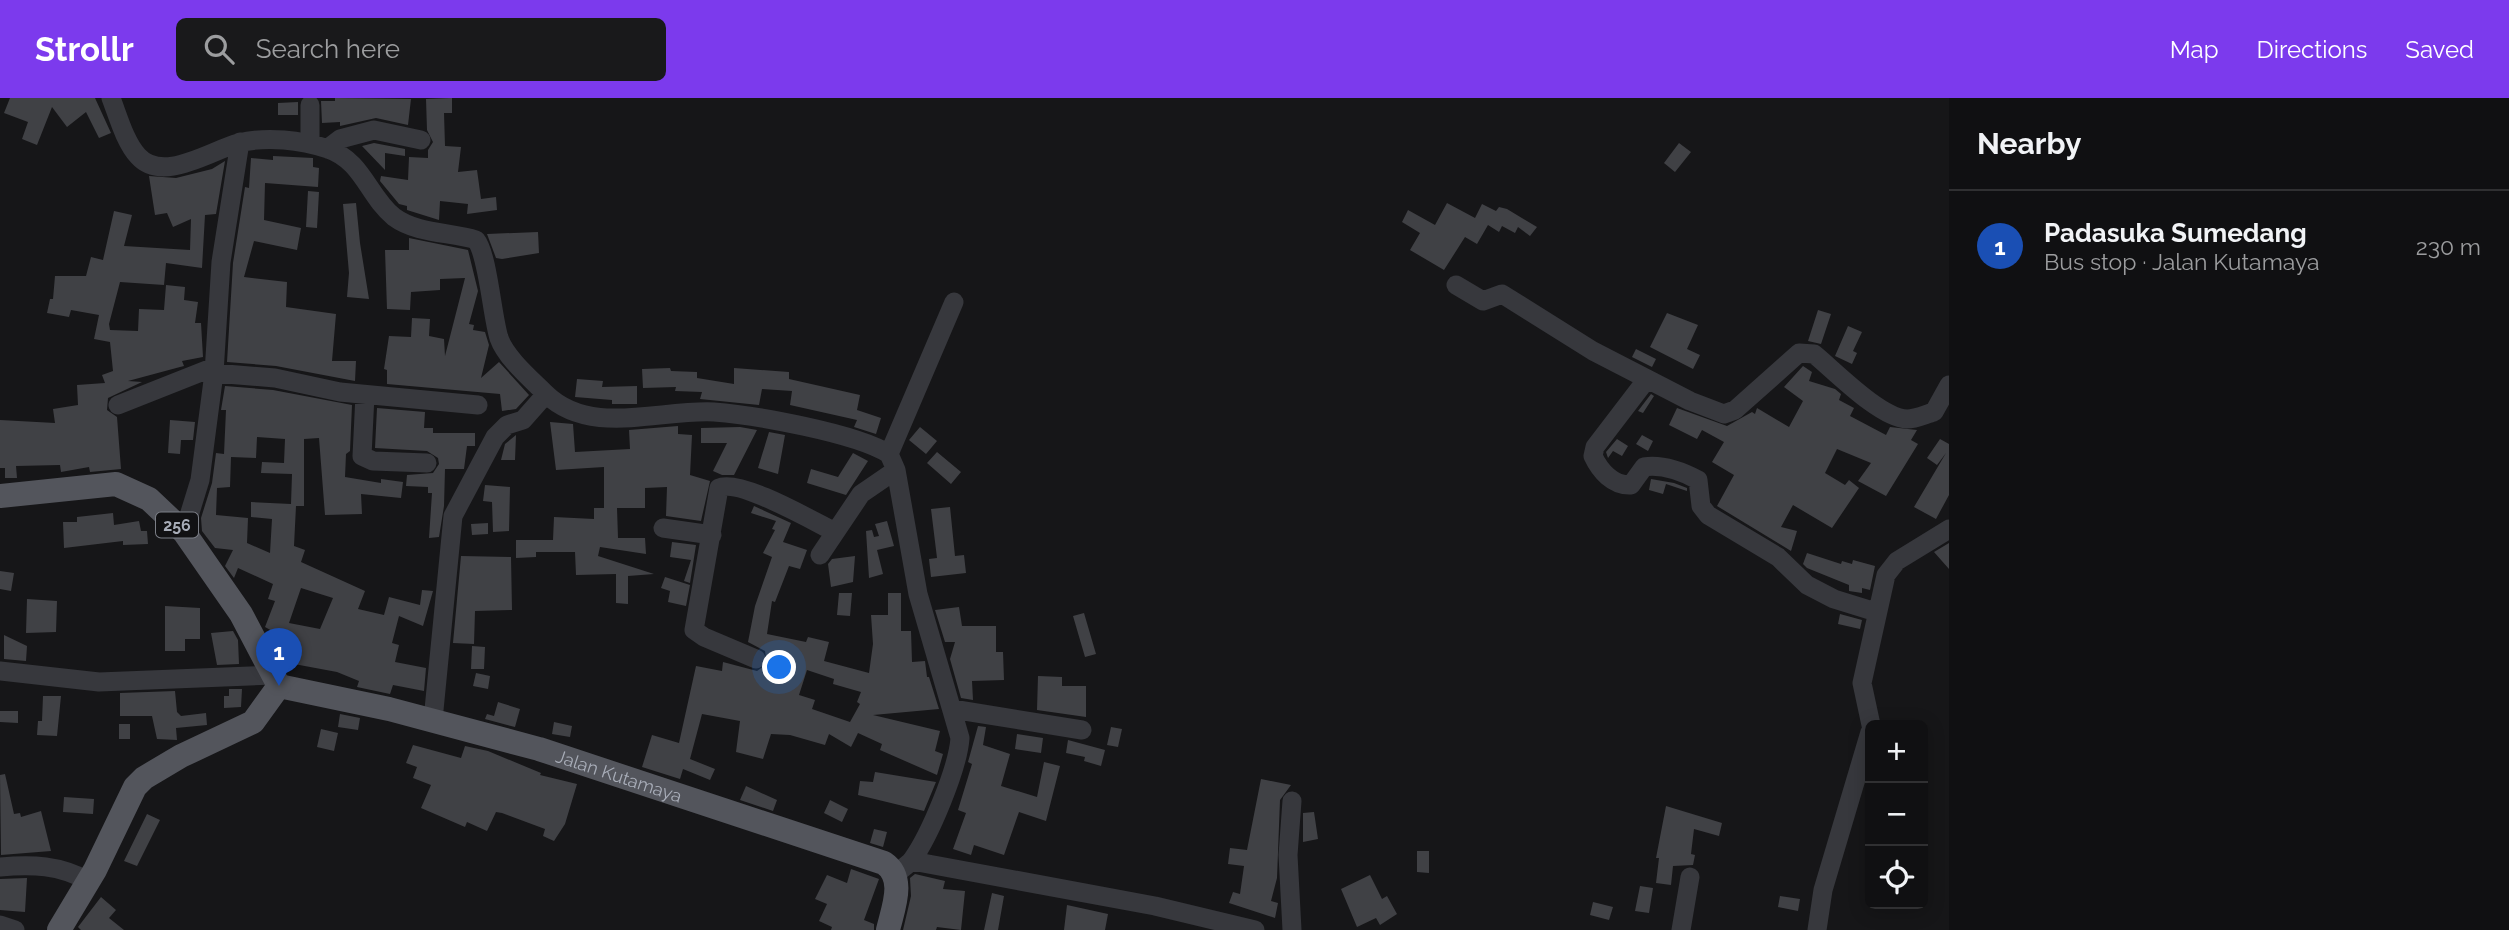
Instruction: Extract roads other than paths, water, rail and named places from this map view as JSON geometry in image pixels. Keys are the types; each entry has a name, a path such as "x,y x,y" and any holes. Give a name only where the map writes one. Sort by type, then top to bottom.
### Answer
{"main road":[{"name":"256","path":"0,496 116,484 149,499 184,532 241,614 276,681"},
{"name":"Jalan Kutamaya","path":"276,681 539,749 904,867"},
{"path":"59,930 88,881 129,797 144,778 181,756 253,722 276,681"},
{"path":"888,930 904,867"}],"street":[{"path":"111,98 133,149 149,163 178,165 240,142 282,140 318,146 352,162 396,218 478,242 499,339 546,394 561,407 582,416 712,412 746,416 842,438 892,462"},
{"path":"310,105 318,146"},
{"path":"318,146 374,130 421,140"},
{"path":"184,532 200,480 214,370 220,262 240,142"},
{"path":"1456,285 1483,301 1502,294 1593,351 1699,405 1728,414 1799,353 1805,352 1814,354 1863,395 1890,413 1907,419 1934,411 1949,385"},
{"path":"820,555 861,495 892,462 954,302"},
{"path":"118,405 214,370 275,378 322,389 478,405"},
{"path":"1647,379 1593,453 1607,476 1626,486 1630,485 1644,467 1660,465 1685,473 1698,480 1701,506 1709,515 1778,557 1807,585 1834,599 1876,612"},
{"path":"365,394 362,456 373,461 427,463"},
{"path":"433,720 453,516 495,437 507,425 523,420 546,394"},
{"path":"892,462 918,594 958,728 959,749 943,798 904,867 1182,921 1255,930"},
{"path":"756,659 704,637 694,630 719,488 727,485 748,490 835,532"},
{"path":"663,528 712,535"},
{"path":"1870,720 1862,683 1886,575 1896,561 1949,529"},
{"path":"0,671 99,682 276,681"},
{"path":"952,709 1082,730"},
{"path":"1817,930 1823,890 1865,749"},
{"path":"1292,801 1288,855 1292,930"},
{"path":"0,867 48,866 73,872 88,881"},
{"path":"1681,930 1690,877"},
{"path":"0,925 15,930"}],"place":[{"name":"Padasuka Sumedang","path":"279,686"}]}
